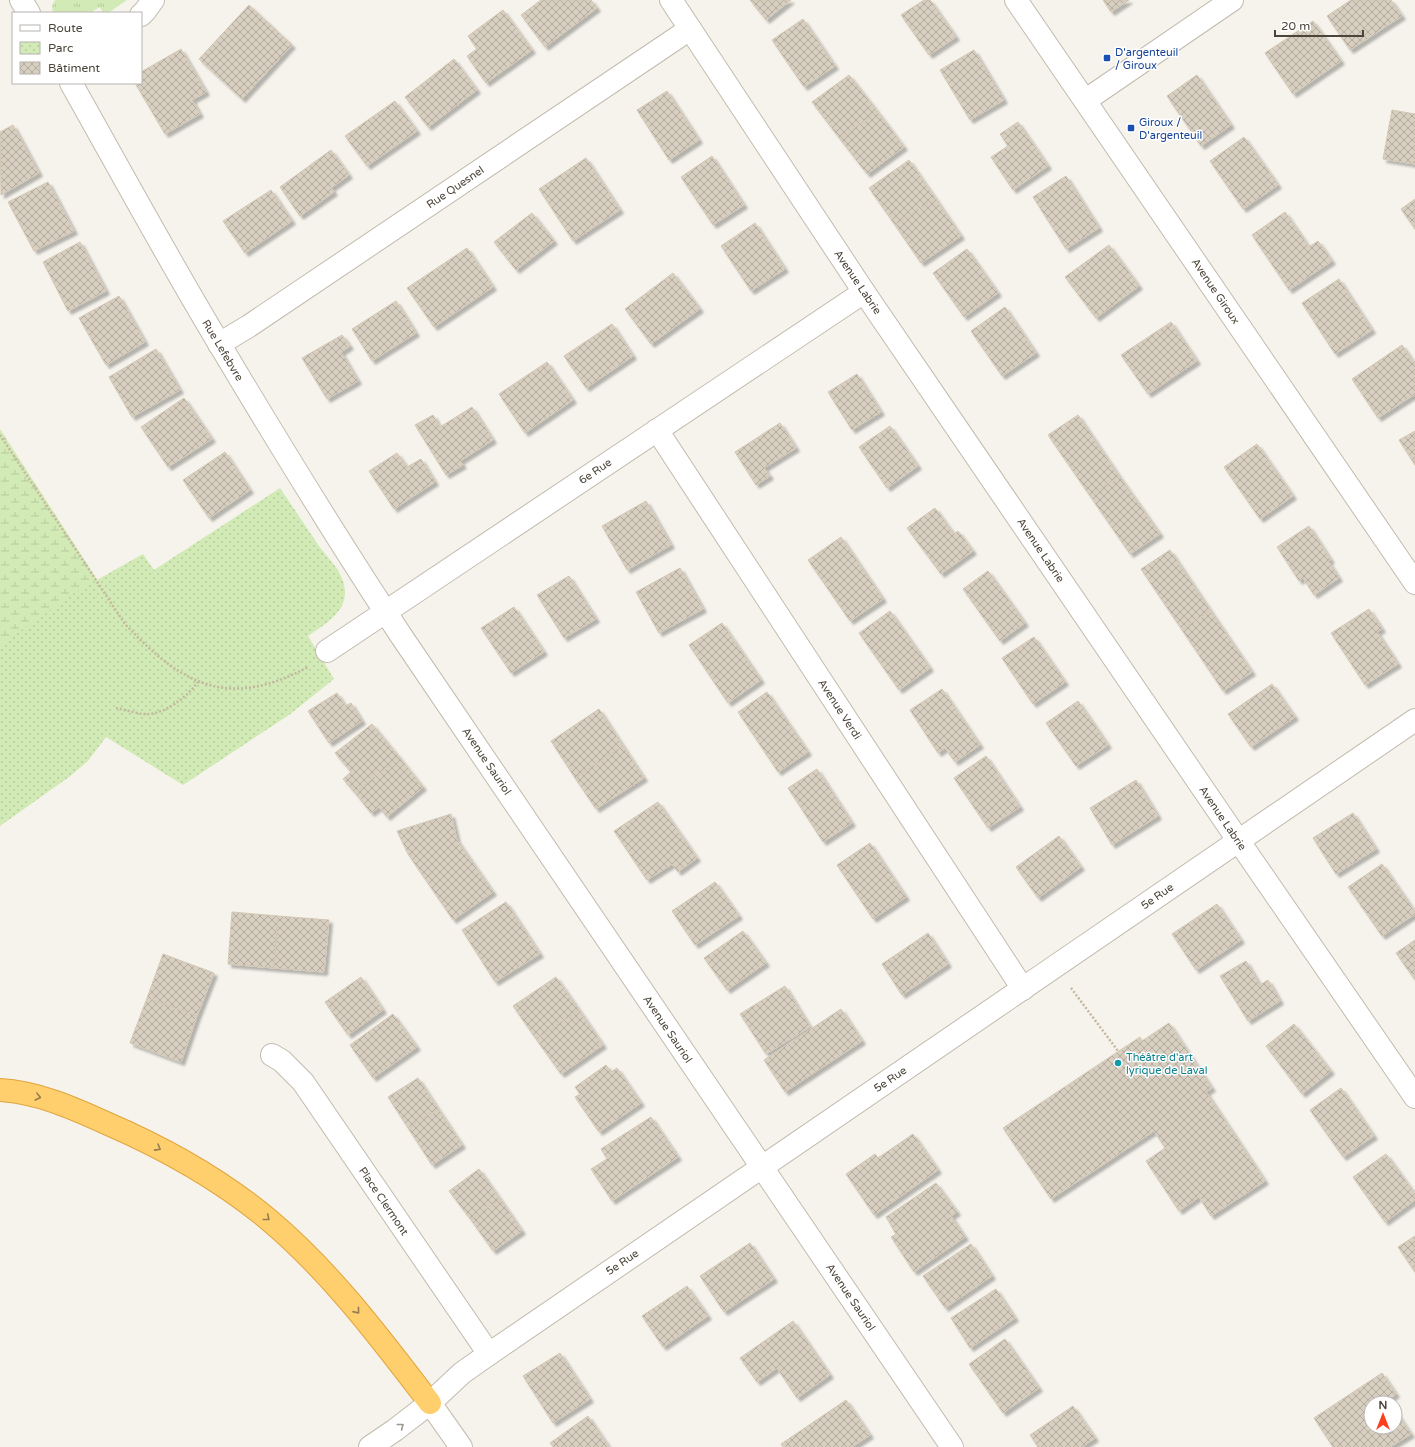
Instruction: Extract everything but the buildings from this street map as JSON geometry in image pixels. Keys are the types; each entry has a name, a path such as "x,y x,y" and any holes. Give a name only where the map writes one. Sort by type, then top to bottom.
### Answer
{"highway":[{"path":"0,1090 42,1097 88,1115 147,1142 207,1175 232,1192 276,1226 324,1273 354,1307 430,1403"}],"street":[{"path":"21,0 28,12"},
{"path":"142,14 146,11 153,0"},
{"name":"Avenue Labrie","path":"671,0 864,292 1415,1097"},
{"name":"Avenue Giroux","path":"1016,0 1086,100 1415,583"},
{"path":"1086,100 1232,0"},
{"name":"Rue Quesnel","path":"220,344 263,317 690,29"},
{"name":"Rue Lefebvre","path":"71,84 263,418 385,612"},
{"name":"6e Rue","path":"320,658 385,612 864,292"},
{"name":"Avenue Verdi","path":"657,430 1023,989"},
{"name":"Avenue Sauriol","path":"385,612 952,1447"},
{"name":"5e Rue","path":"370,1447 430,1403 462,1373 489,1354 1415,720"},
{"name":"Place Clermont","path":"272,1055 282,1061 303,1082 489,1354"},
{"path":"430,1403 461,1447"}],"path":[{"path":"0,435 125,624 164,662 198,682 220,688 236,689 252,687 294,675 320,658"},
{"path":"116,708 150,714 161,710 185,697 198,682"},
{"path":"1069,985 1118,1051"}],"green space":[{"path":"55,0 127,0 109,12 102,12 100,7 94,12 53,12 52,6"},
{"path":"0,429 122,618 0,812"},
{"path":"280,488 319,546 336,568 345,587 343,604 338,612 324,625 308,636 334,679 289,715 183,785 106,737 88,761 69,777 0,826 0,645 79,590 143,554 154,570"}],"place":[{"name":"D'argenteuil / Giroux","path":"1107,58"},
{"name":"Giroux / D'argenteuil","path":"1131,128"},
{"name":"Théâtre d'art lyrique de Laval","path":"1118,1063"}]}
